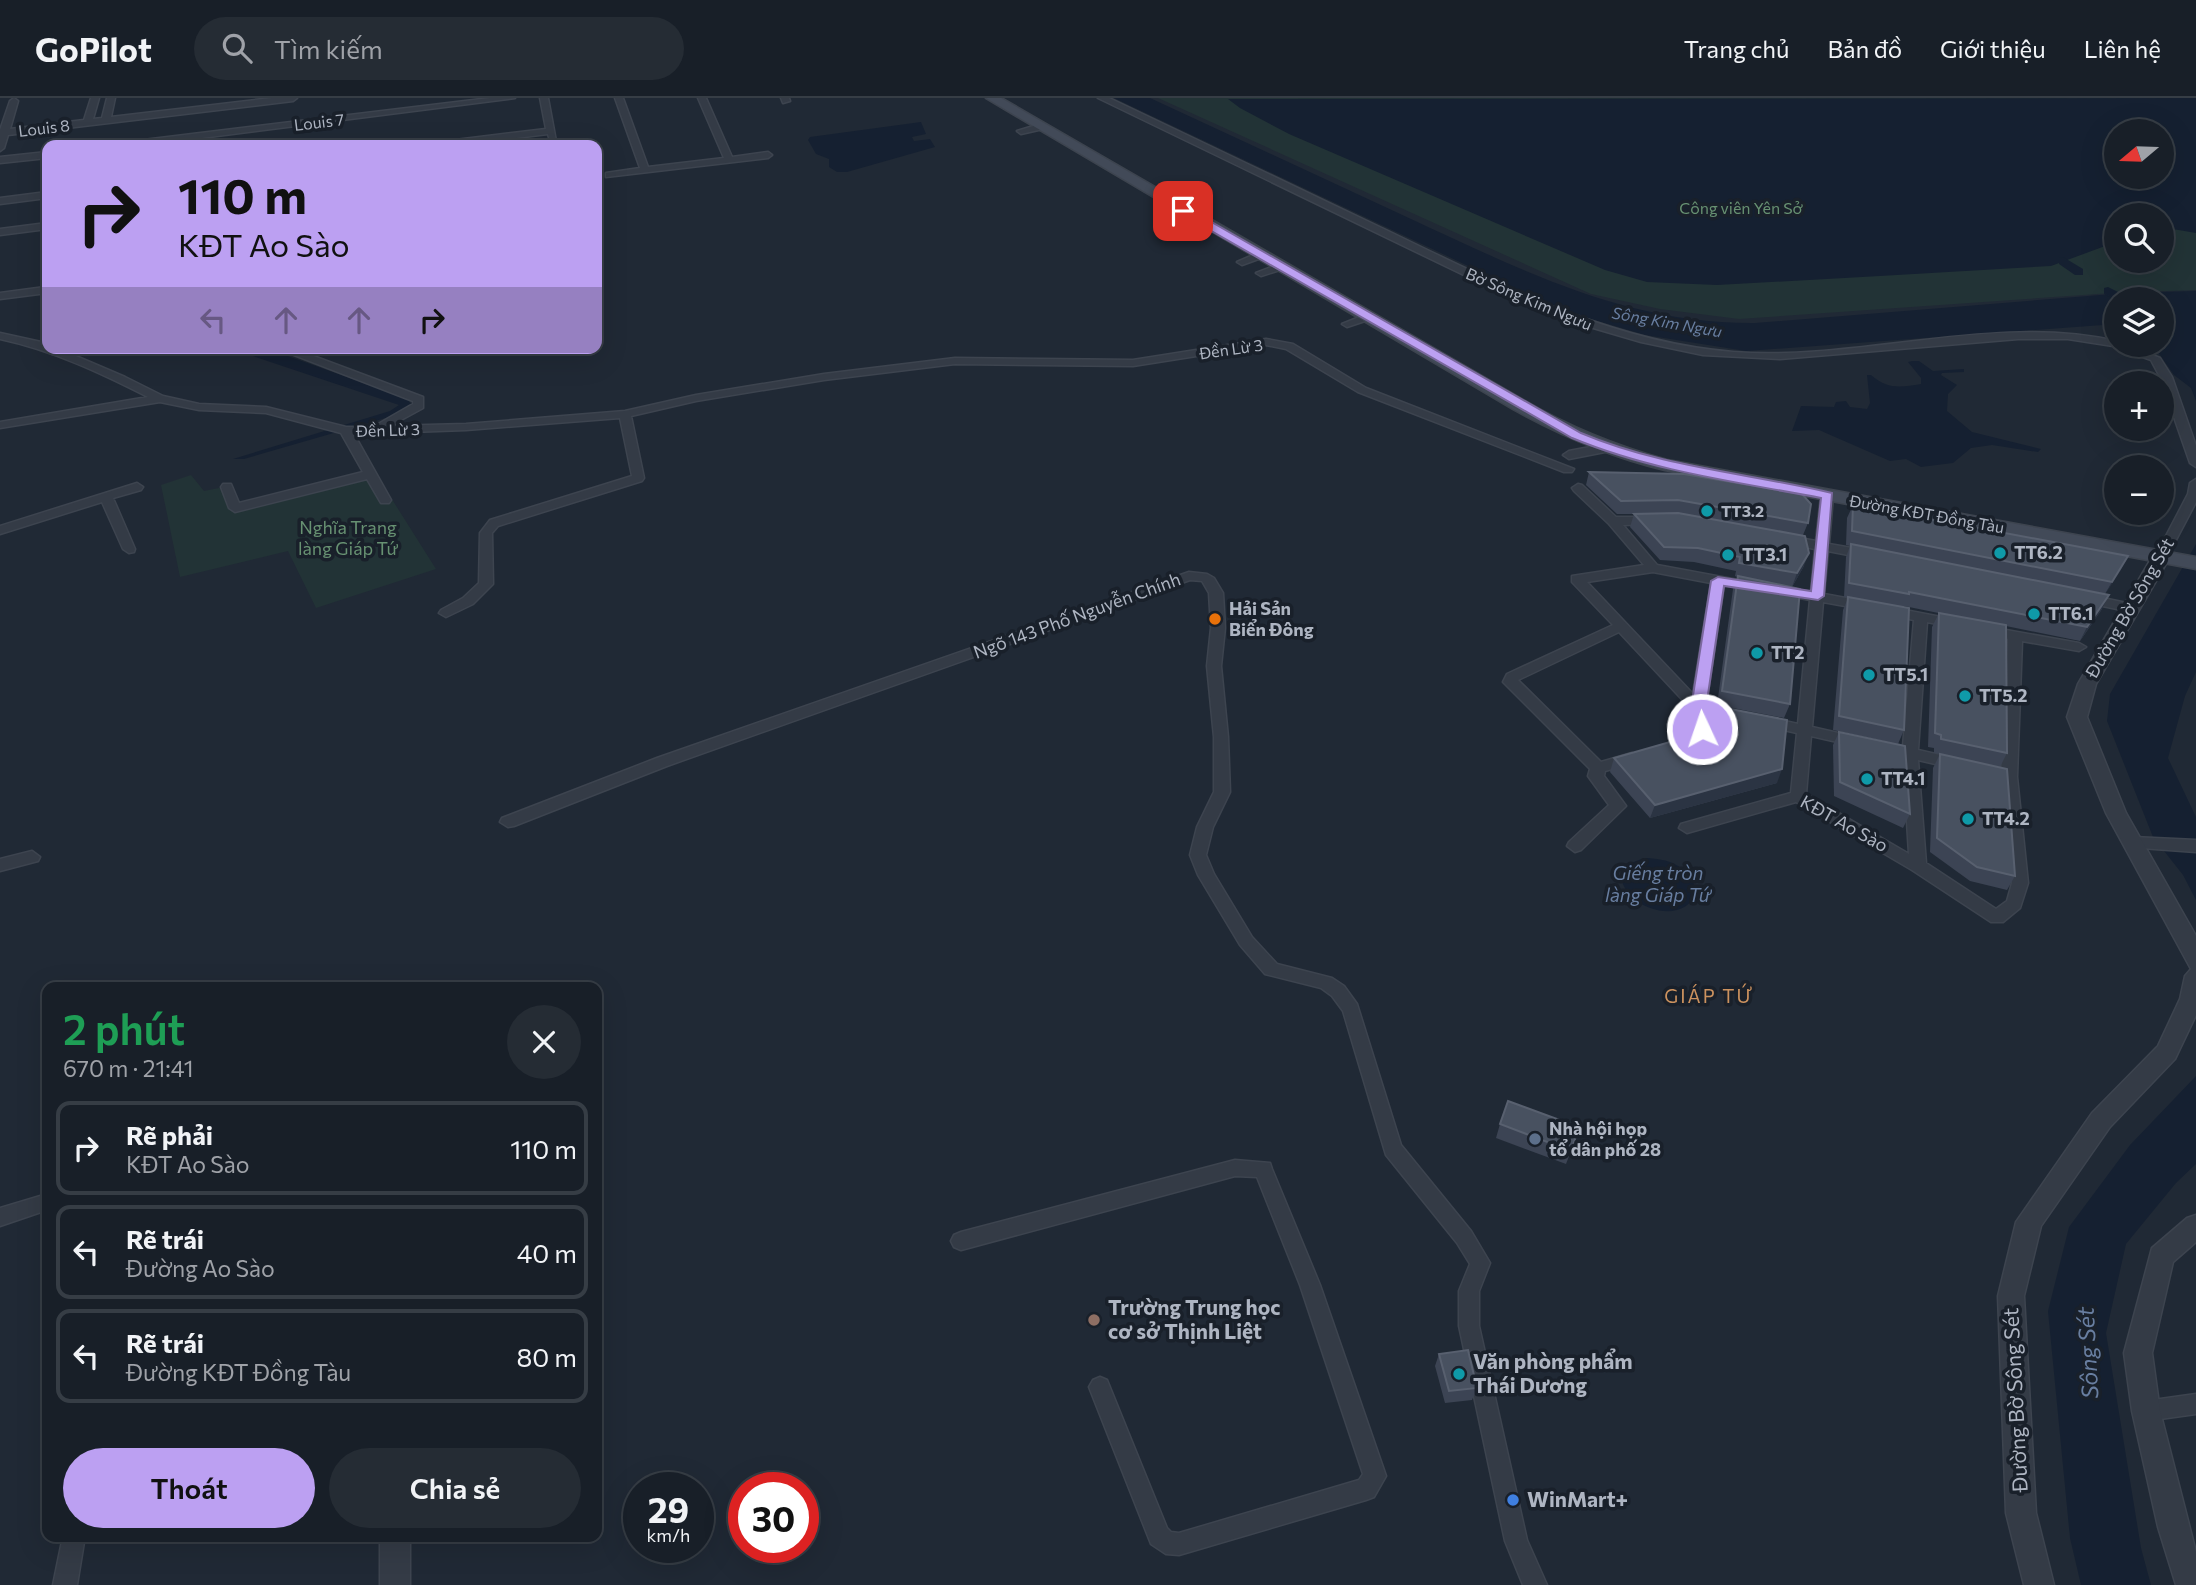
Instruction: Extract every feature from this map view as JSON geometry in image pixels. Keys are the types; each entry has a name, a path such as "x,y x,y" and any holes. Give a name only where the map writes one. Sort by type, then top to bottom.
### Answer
{"main road":[{"name":"Đường KĐT Đồng Tàu","path":"992,98 1025,125 1183,211 1556,426 1606,448 1703,473 2196,563"}],"street":[{"name":"Louis 8","path":"88,122 95,98"},
{"path":"106,120 111,98"},
{"path":"191,114 192,98"},
{"name":"Louis 8","path":"3,133 106,120 191,114 293,98"},
{"name":"Louis 7","path":"187,138 511,98"},
{"path":"496,140 552,135 544,98"},
{"path":"619,98 645,171"},
{"path":"702,98 729,160"},
{"name":"Bờ Sông Kim Ngưu","path":"1102,98 1503,290 1613,332 1735,355 1794,354 2036,336 2080,336 2104,342"},
{"path":"0,148 14,101"},
{"path":"609,175 768,155"},
{"path":"0,160 42,156"},
{"path":"0,201 42,196"},
{"path":"1166,216 1183,211"},
{"path":"0,232 42,227"},
{"path":"1242,261 1260,256"},
{"path":"1261,273 1279,267"},
{"path":"0,296 42,290"},
{"path":"1347,324 1367,317"},
{"name":"Đền Lừ 3","path":"0,336 42,346"},
{"name":"Đền Lừ 3","path":"61,354 160,399 199,407 266,410 346,431 466,427 625,414 747,390 955,361 1133,363 1266,342 1289,346 1362,390 1568,469"},
{"path":"297,354 419,399 419,406 372,430"},
{"name":"Bờ Sông Kim Ngưu","path":"2152,357 2166,377 2196,463"},
{"path":"0,425 160,399"},
{"path":"446,613 468,601 486,584 486,533 494,523 638,478 625,414"},
{"path":"346,431 385,500"},
{"path":"1569,455 1606,448"},
{"path":"227,487 235,508 371,474"},
{"name":"Đường Bờ Sông Sét","path":"2196,483 2194,494 2166,558 2131,608 2087,684 2077,717 2100,778 2133,843 2185,934 2196,962"},
{"path":"0,530 137,487"},
{"path":"1578,488 1613,521 1653,568"},
{"path":"106,496 129,549"},
{"path":"1798,796 1827,496"},
{"path":"1613,521 1662,520"},
{"path":"1768,536 1885,559"},
{"path":"1972,768 1698,708 1620,628 1577,579 1653,568 1818,596 2079,647"},
{"name":"Ngõ 143 Phố Nguyễn Chính","path":"508,822 662,762 1189,576 1207,578 1216,593 1218,628 1214,666 1223,792 1205,827 1198,855 1206,875 1247,941 1271,969 1326,983 1338,990 1352,1009 1393,1149 1464,1237 1480,1263 1469,1291 1469,1326 1516,1541 1535,1585"},
{"path":"1598,768 1685,741 1702,729 1698,708 1718,581"},
{"path":"2071,596 2131,608"},
{"name":"KĐT Ao Sào","path":"1918,866 1910,753 1921,617"},
{"path":"1598,768 1510,682 1512,677 1620,628"},
{"name":"KĐT Ao Sào","path":"1687,828 1798,796 1918,866 1997,918 2014,904 2020,883 2003,775 2015,636"},
{"path":"1575,846 1618,806 1596,776 1598,768"},
{"path":"2133,843 2196,846"},
{"path":"0,865 32,857"},
{"name":"Đường Bờ Sông Sét","path":"2039,1585 2021,1513 2011,1296 2029,1222 2101,1121 2167,1052 2192,999 2196,976"},
{"path":"961,1241 1235,1168 1263,1169 1310,1284 1375,1476 1366,1489 1179,1544 1166,1543 1159,1536 1100,1387"},
{"path":"0,1217 42,1204"},
{"path":"2191,1585 2173,1527 2146,1411 2138,1353 2148,1301 2161,1256 2196,1226"},
{"path":"2146,1411 2196,1404"},
{"path":"65,1585 73,1542"},
{"path":"395,1542 395,1585"}],"green space":[{"name":"Công viên Yên Sở","path":"1158,98 2196,98 2196,290 2174,291 2174,287 2104,287 2104,294 1739,319 1660,309 1591,294"},
{"name":"Nghĩa Trang làng Giáp Tứ","path":"376,474 436,569 316,608 288,551 180,577 161,485 191,475 204,491 224,487 234,509"}],"water":[{"name":"Sông Kim Ngưu","path":"1114,98 1150,98 1536,275 1577,291 1663,314 1708,321 1755,323 2104,295 2104,325 1746,351 1645,335 1561,310"},
{"name":"Công viên Yên Sở","path":"2196,98 2196,233 2174,229 2174,203 2104,203 2104,246 2051,266 1717,285 1647,282 1605,270 1289,134 1228,99"},
{"path":"921,122 926,134 912,137 914,141 930,139 935,147 847,172 837,172 829,167 829,159 816,154 808,140 810,137"},
{"path":"2196,291 2196,401 2191,388 2171,371 2161,357 2174,357 2174,292"},
{"path":"247,354 282,354 408,399 412,407 403,413 244,459 233,459 390,411 399,405"},
{"path":"1919,361 1933,371 1964,369 1964,372 1941,375 1957,385 1948,394 1947,411 1972,432 2041,449 2038,452 1992,445 1971,448 1953,463 1921,467 1906,459 1890,461 1819,430 1792,431 1801,406 1834,407 1836,402 1846,401 1850,407 1867,409 1870,403 1867,375 1895,386 1921,384 1921,378 1908,362"},
{"path":"2196,544 2196,672 2185,696 2168,758 2196,817 2196,900 2183,875 2153,837 2107,721 2110,694"},
{"name":"Giếng tròn làng Giáp Tứ","path":"1644,858 1677,865 1689,875 1696,891 1690,903 1680,909 1668,911 1654,909 1631,896 1621,873 1626,865"},
{"name":"Sông Sét","path":"2196,1076 2196,1164 2176,1183 2126,1244 2106,1333 2141,1548 2151,1585 2081,1585 2070,1538 2048,1311 2069,1227 2130,1145"}],"building":[{"path":"1589,472 1684,474 1802,494 1811,504 1808,523 1678,500 1621,501"},
{"path":"1853,505 2128,556 2112,582 1852,531"},
{"path":"1678,513 1805,536 1809,553 1797,573 1739,563 1740,557 1698,548 1664,547 1634,514"},
{"path":"1851,544 2109,595 2087,627 1849,583"},
{"name":"TT2","path":"1738,576 1800,589 1790,704 1722,691"},
{"name":"TT5.1","path":"1848,597 1909,608 1904,730 1839,716"},
{"name":"TT5.2","path":"1939,613 2006,625 2007,753 1941,739 1941,735 1935,733"},
{"path":"1715,706 1787,720 1782,769 1655,805 1614,758 1712,730 1717,715"},
{"path":"1839,732 1905,746 1910,814 1840,782"},
{"name":"TT4.2","path":"1940,754 2007,769 2015,876 1977,867 1937,838"},
{"path":"1508,1101 1579,1127 1571,1151 1500,1124"},
{"path":"1468,1350 1477,1388 1449,1391 1439,1354"}],"waterway":[{"path":"2063,261 2079,272"}],"place":[{"name":"TT3.2","path":"1707,511"},
{"name":"TT6.2","path":"2000,553"},
{"name":"TT3.1","path":"1728,555"},
{"name":"TT6.1","path":"2034,614"},
{"name":"Hải Sản Biển Đông","path":"1215,619"},
{"name":"TT2","path":"1757,653"},
{"name":"TT5.1","path":"1869,675"},
{"name":"TT5.2","path":"1965,696"},
{"name":"TT4.1","path":"1867,779"},
{"name":"TT4.2","path":"1968,819"},
{"name":"Nhà hội họp tổ dân phố 28","path":"1535,1139"},
{"name":"Trường Trung học cơ sở Thịnh Liệt","path":"1094,1320"},
{"name":"Văn phòng phẩm Thái Dương","path":"1459,1374"},
{"name":"WinMart+","path":"1513,1500"}],"district":[{"name":"GIÁP TỨ","path":"1709,996"}],"route":[{"path":"1183,211 1576,436 1606,448 1665,464 1827,496 1818,596 1718,581 1698,708 1702,729"}]}
